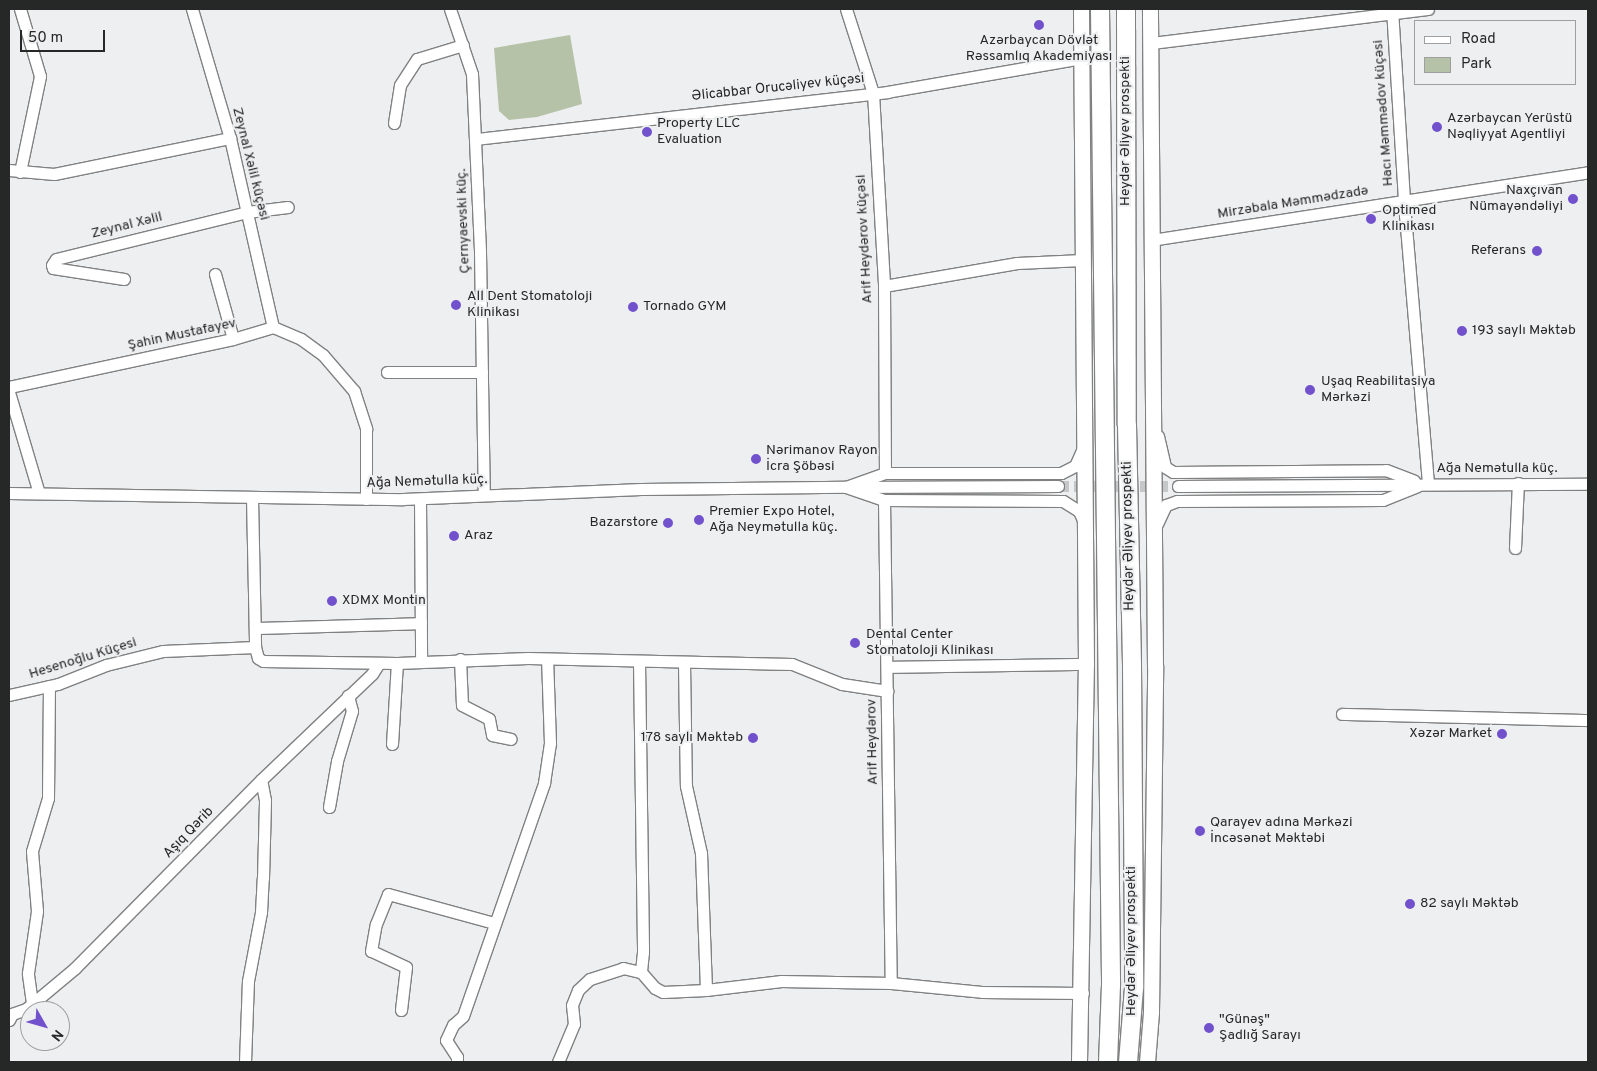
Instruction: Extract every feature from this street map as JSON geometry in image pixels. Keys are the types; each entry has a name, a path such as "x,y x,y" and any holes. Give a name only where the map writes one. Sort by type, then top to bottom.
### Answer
{"highway":[{"name":"Heydər Əliyev prospekti","path":"1100,9 1112,986 1108,1062"},
{"name":"Heydər Əliyev prospekti","path":"1126,9 1126,425 1132,666 1134,988 1128,1062"}],"main road":[{"path":"1078,1062 1083,993 1086,664 1081,9"},
{"path":"1150,9 1153,406 1151,548 1154,666 1152,1062"},
{"path":"1147,1062 1151,1012"}],"street":[{"path":"9,180 14,171 40,76 20,9"},
{"name":"Zeynal Xəlil küçəsi","path":"192,9 230,138 273,327"},
{"name":"Çernyaevski küç.","path":"450,9 472,74 476,140 484,495"},
{"name":"Arif Heydərov küçəsi","path":"846,9 873,93 884,286 884,472"},
{"path":"1151,44 1392,11 1428,9"},
{"name":"Hacı Məmmədov küçəsi","path":"1392,11 1425,484"},
{"path":"394,123 400,84 417,59 463,45"},
{"name":"Əlicabbar Orucəliyev küçəsi","path":"476,140 873,93 1082,58"},
{"path":"14,171 54,174 230,138"},
{"name":"Mirzəbala Məmmədzadə","path":"1151,240 1295,220 1404,199 1588,172"},
{"name":"Zeynal Xəlil","path":"124,279 52,268 52,264 56,259 247,212 288,207"},
{"path":"884,286 1017,263 1083,260"},
{"path":"215,274 233,339"},
{"path":"273,327 301,339 345,378 364,415 366,499"},
{"name":"Şahin Mustafayev","path":"9,387 233,339 273,327"},
{"path":"388,372 482,372"},
{"path":"9,392 39,493"},
{"path":"1153,406 1163,462 1170,471 1386,470 1425,484"},
{"path":"884,472 1061,473 1075,466 1084,444"},
{"name":"Ağa Nemətulla küç.","path":"846,487 884,472"},
{"path":"1515,548 1518,483"},
{"path":"1151,548 1161,511 1173,502 1383,500 1425,484"},
{"name":"Ağa Nemətulla küç.","path":"1178,486 1588,484"},
{"path":"846,487 1058,486"},
{"name":"Ağa Nemətulla küç.","path":"9,493 420,499 641,489 846,487 884,500 1064,501 1079,511 1085,524"},
{"path":"252,498 255,647 258,658 269,662 397,663 460,659 792,664 842,684 887,691"},
{"path":"420,499 421,661"},
{"name":"Arif Heydərov","path":"884,500 891,983"},
{"path":"254,628 421,622"},
{"name":"Hesenoğlu Küçesi","path":"9,695 49,686 106,665 164,651 255,647"},
{"path":"460,659 462,705 489,719 492,735 511,739"},
{"path":"457,1062 458,1057 446,1040 453,1024 463,1016 544,783 550,743 547,660"},
{"path":"639,661 641,972"},
{"name":"Aşıq Qərib","path":"34,1001 75,968 261,780 372,674 379,662"},
{"path":"392,744 397,663"},
{"path":"684,663 686,786 701,853 706,990"},
{"path":"887,667 1086,664"},
{"path":"32,1001 28,973 37,911 32,851 48,798 49,686"},
{"path":"329,807 337,761 352,711 348,696"},
{"path":"1342,714 1588,720"},
{"path":"245,1062 248,982 261,912 264,878 265,800 261,780"},
{"path":"401,1010 406,967 375,955 371,951 376,924 388,894 494,923"},
{"path":"558,1062 574,1024 572,1005 578,990 590,979 623,968 641,972 655,988 664,992 706,990 781,981 891,983 982,992 1083,993"}],"green space":[{"path":"570,35 582,104 537,117 509,120 499,111 494,48"}],"tunnel":[{"path":"1058,486 1178,486"}],"place":[{"name":"Azərbaycan Dövlət Rəssamlıq Akademiyası","path":"1039,25"},
{"name":"Azərbaycan Yerüstü Nəqliyyat Agentliyi","path":"1437,127"},
{"name":"Property LLC Evaluation","path":"647,132"},
{"name":"Naxçıvan Nümayəndəliyi","path":"1573,199"},
{"name":"Optimed Klinikası","path":"1371,219"},
{"name":"Referans","path":"1537,251"},
{"name":"All Dent Stomatoloji Klinikası","path":"456,305"},
{"name":"Tornado GYM","path":"633,307"},
{"name":"193 saylı Məktəb","path":"1462,331"},
{"name":"Uşaq Reabilitasiya Mərkəzi","path":"1310,390"},
{"name":"Nərimanov Rayon İcra Şöbəsi","path":"756,459"},
{"name":"Premier Expo Hotel, Ağa Neymətulla küç.","path":"699,520"},
{"name":"Bazarstore","path":"668,523"},
{"name":"Araz","path":"454,536"},
{"name":"XDMX Montin","path":"332,601"},
{"name":"Dental Center Stomatoloji Klinikası","path":"855,643"},
{"name":"Xəzər Market","path":"1502,734"},
{"name":"178 saylı Məktəb","path":"753,738"},
{"name":"Qarayev adına Mərkəzi İncəsənət Məktəbi","path":"1200,831"},
{"name":"82 saylı Məktəb","path":"1410,904"},
{"name":"\"Günəş\" Şadlığ Sarayı","path":"1209,1028"}]}
